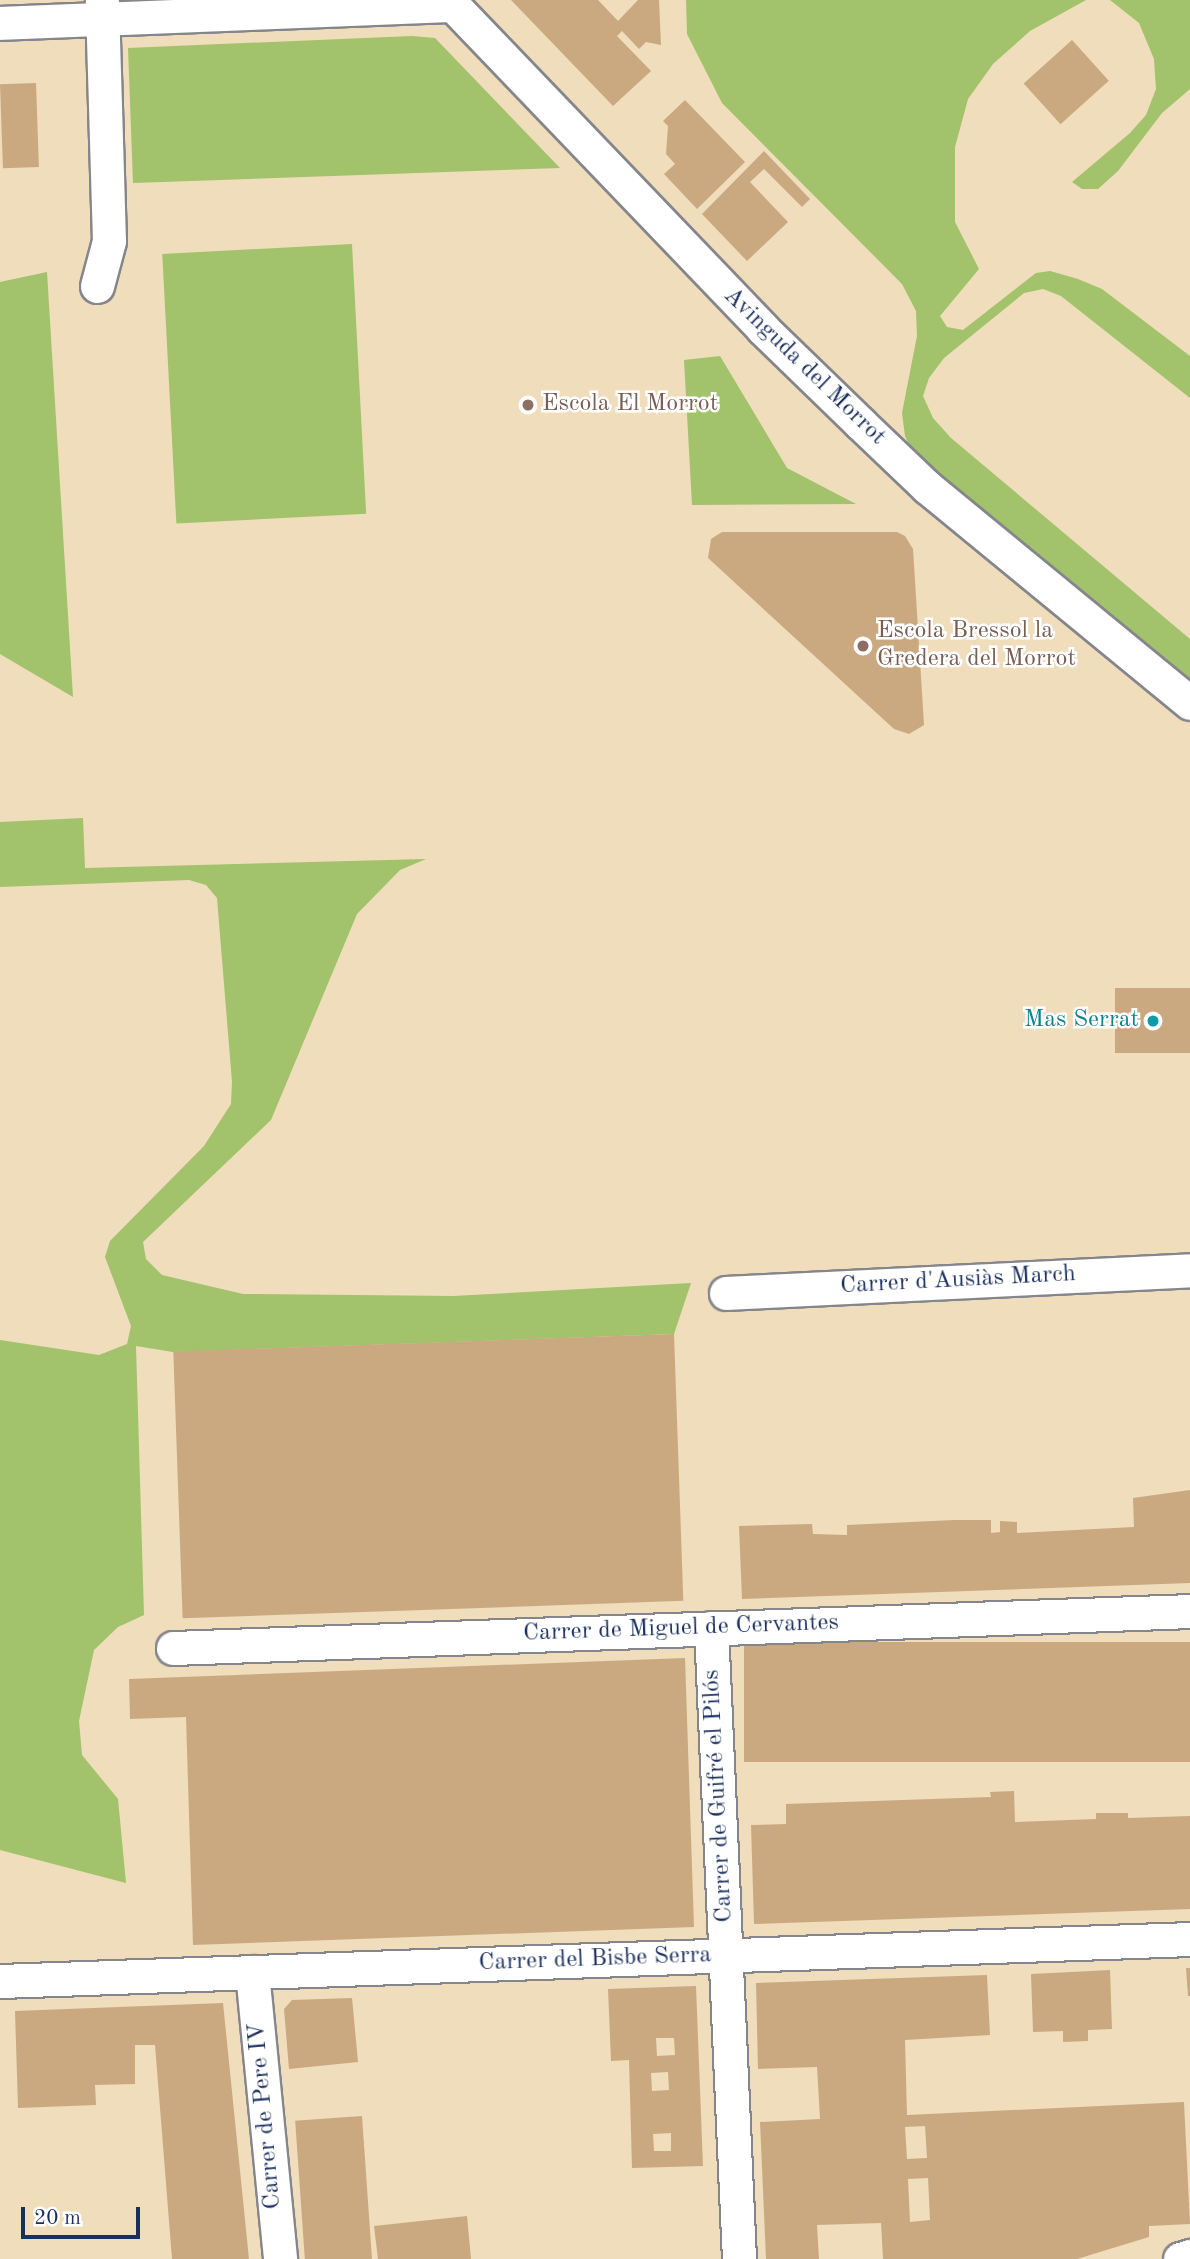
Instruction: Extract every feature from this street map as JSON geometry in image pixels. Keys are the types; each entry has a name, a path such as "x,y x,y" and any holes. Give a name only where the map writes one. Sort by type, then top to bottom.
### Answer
{"street":[{"path":"0,23 102,10 450,3"},
{"name":"Avinguda del Morrot","path":"450,3 763,330 927,487 1190,703"},
{"path":"97,286 109,241 102,10"},
{"name":"Carrer d'Ausiàs March","path":"726,1293 1190,1270"},
{"name":"Carrer de Miguel de Cervantes","path":"173,1648 1190,1611"},
{"name":"Carrer de Guifré el Pilós","path":"711,1628 738,2259"},
{"name":"Carrer del Bisbe Serra","path":"0,1981 1190,1939"},
{"name":"Carrer de Pere IV","path":"252,1972 280,2259"},
{"path":"1180,2259 1190,2256"}],"green space":[{"path":"686,0 1086,0 1030,31 993,64 968,99 955,147 955,222 979,269 940,316 947,327 963,330 1036,273 1050,271 1078,279 1102,289 1190,356 1190,398 1061,296 1043,289 1024,293 944,358 929,378 923,396 933,418 951,438 1190,639 1190,703 927,487 905,436 902,413 917,336 916,311 902,284 722,103 687,34"},
{"path":"1110,0 1190,0 1190,89 1162,113 1118,171 1098,189 1082,189 1072,182 1130,133 1146,115 1156,89 1154,59 1139,23"},
{"path":"412,36 435,38 560,168 133,183 128,48"},
{"path":"352,244 366,514 176,524 162,254"},
{"path":"47,272 73,697 0,654 0,282"},
{"path":"720,356 787,468 856,504 692,505 684,360"},
{"path":"83,818 85,868 426,859 400,870 357,914 271,1120 143,1242 146,1259 162,1275 243,1294 453,1296 691,1283 674,1334 173,1352 136,1346 144,1615 118,1627 94,1650 79,1721 82,1755 118,1799 126,1883 0,1850 0,1340 99,1355 127,1344 131,1326 105,1257 110,1241 204,1146 231,1104 232,1082 217,898 206,885 189,880 0,887 0,822"}],"building":[{"path":"511,0 598,0 618,21 638,0 659,0 661,45 646,42 639,49 622,31 617,36 651,71 613,106"},
{"path":"1072,40 1109,81 1060,124 1024,83"},
{"path":"36,83 39,167 3,168 0,84"},
{"path":"685,100 745,162 697,209 664,174 675,164 666,154 668,126 663,121"},
{"path":"764,151 810,199 802,207 764,169 750,182 788,222 747,261 702,214"},
{"name":"Escola Bressol la Gredera del Morrot","path":"722,532 897,532 905,536 913,549 924,725 909,734 894,729 708,558 711,539"},
{"name":"Mas Serrat","path":"1115,988 1190,988 1190,1053 1115,1053"},
{"path":"674,1334 683,1601 183,1618 173,1351"},
{"path":"1190,1490 1190,1583 742,1599 739,1526 812,1524 813,1534 847,1535 847,1525 954,1520 991,1520 991,1533 1000,1532 1000,1521 1017,1522 1017,1533 1134,1527 1133,1498"},
{"path":"744,1642 1190,1642 1190,1762 744,1762"},
{"path":"685,1658 694,1927 193,1945 186,1717 130,1719 129,1679"},
{"path":"1014,1791 1015,1822 1096,1819 1096,1813 1128,1813 1128,1818 1190,1816 1190,1909 754,1924 751,1825 786,1824 786,1804 991,1797 990,1792"},
{"path":"1186,1968 1190,1968 1190,1996 1188,1996"},
{"path":"1110,1970 1112,2029 1088,2030 1088,2041 1063,2042 1063,2031 1033,2032 1031,1974"},
{"path":"987,1975 990,2035 905,2040 907,2115 1184,2102 1190,2224 1149,2226 1149,2237 1077,2259 883,2259 881,2223 817,2225 819,2259 766,2259 760,2122 820,2119 817,2067 758,2069 756,1983","holes":["925,2126 927,2158 907,2159 905,2127","928,2178 930,2220 910,2222 908,2179"]},
{"path":"696,1986 703,2166 632,2168 629,2060 611,2061 608,1989","holes":["656,2038 674,2038 675,2055 657,2056","668,2072 669,2090 652,2091 651,2073","671,2133 671,2151 654,2151 653,2134"]},
{"path":"352,1998 358,2062 289,2069 284,2009 292,2000"},
{"path":"223,2003 249,2259 172,2259 155,2045 135,2045 135,2084 95,2085 96,2105 18,2108 15,2011"},
{"path":"362,2116 372,2259 305,2259 295,2121"},
{"path":"467,2216 471,2259 378,2259 374,2226"}],"place":[{"name":"Escola El Morrot","path":"528,405"},
{"name":"Escola Bressol la Gredera del Morrot","path":"863,646"},
{"name":"Mas Serrat","path":"1153,1021"}]}
